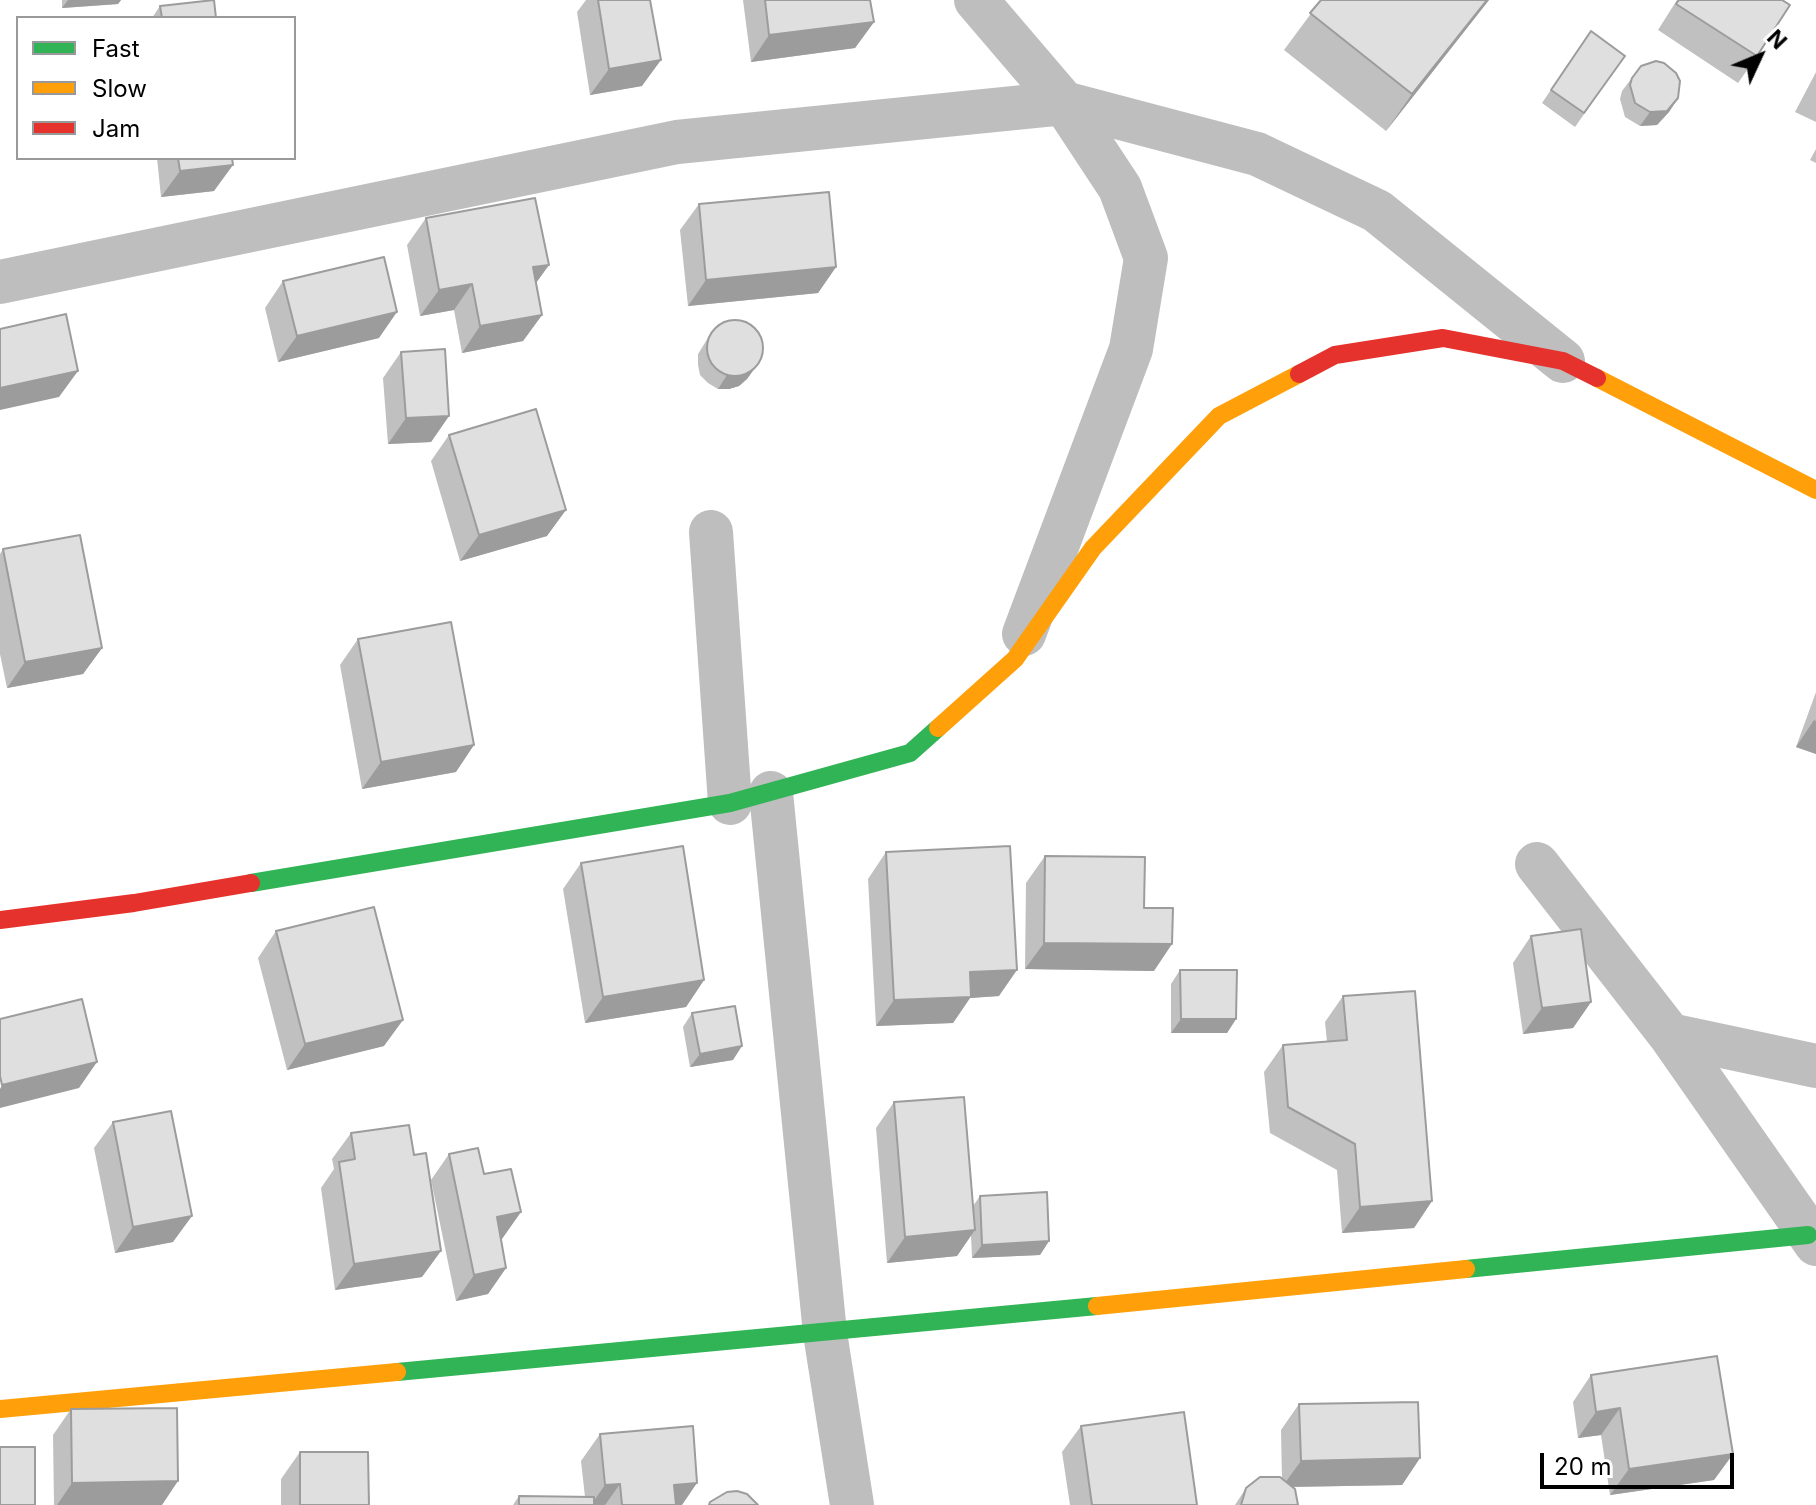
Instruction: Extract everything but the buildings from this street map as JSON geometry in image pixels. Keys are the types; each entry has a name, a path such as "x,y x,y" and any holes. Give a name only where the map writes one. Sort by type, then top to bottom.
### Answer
{"street":[{"path":"976,0 1064,103 1120,188 1146,258 1131,349 1015,659"},
{"path":"0,282 677,142 1064,103 1257,154 1377,211 1563,361 1816,490"},
{"path":"0,920 134,903 750,798 910,753 1015,659 1093,548 1219,416 1335,355 1443,338 1563,361"},
{"path":"711,532 852,1505"},
{"path":"0,1409 1812,1239 1670,1035 1537,864"},
{"path":"1670,1035 1816,1066"}],"traffic: fast":[{"path":"251,883 730,803 910,753 938,728"},
{"path":"1466,1269 1808,1235"},
{"path":"397,1372 1097,1306"}],"traffic: slow":[{"path":"938,728 1015,659 1093,548 1219,416 1299,374"},
{"path":"1597,378 1816,490"},
{"path":"1097,1306 1466,1269"},
{"path":"0,1409 397,1372"}],"traffic: jam":[{"path":"1299,374 1335,355 1443,338 1563,361 1597,378"},
{"path":"0,920 134,903 251,883"}]}
